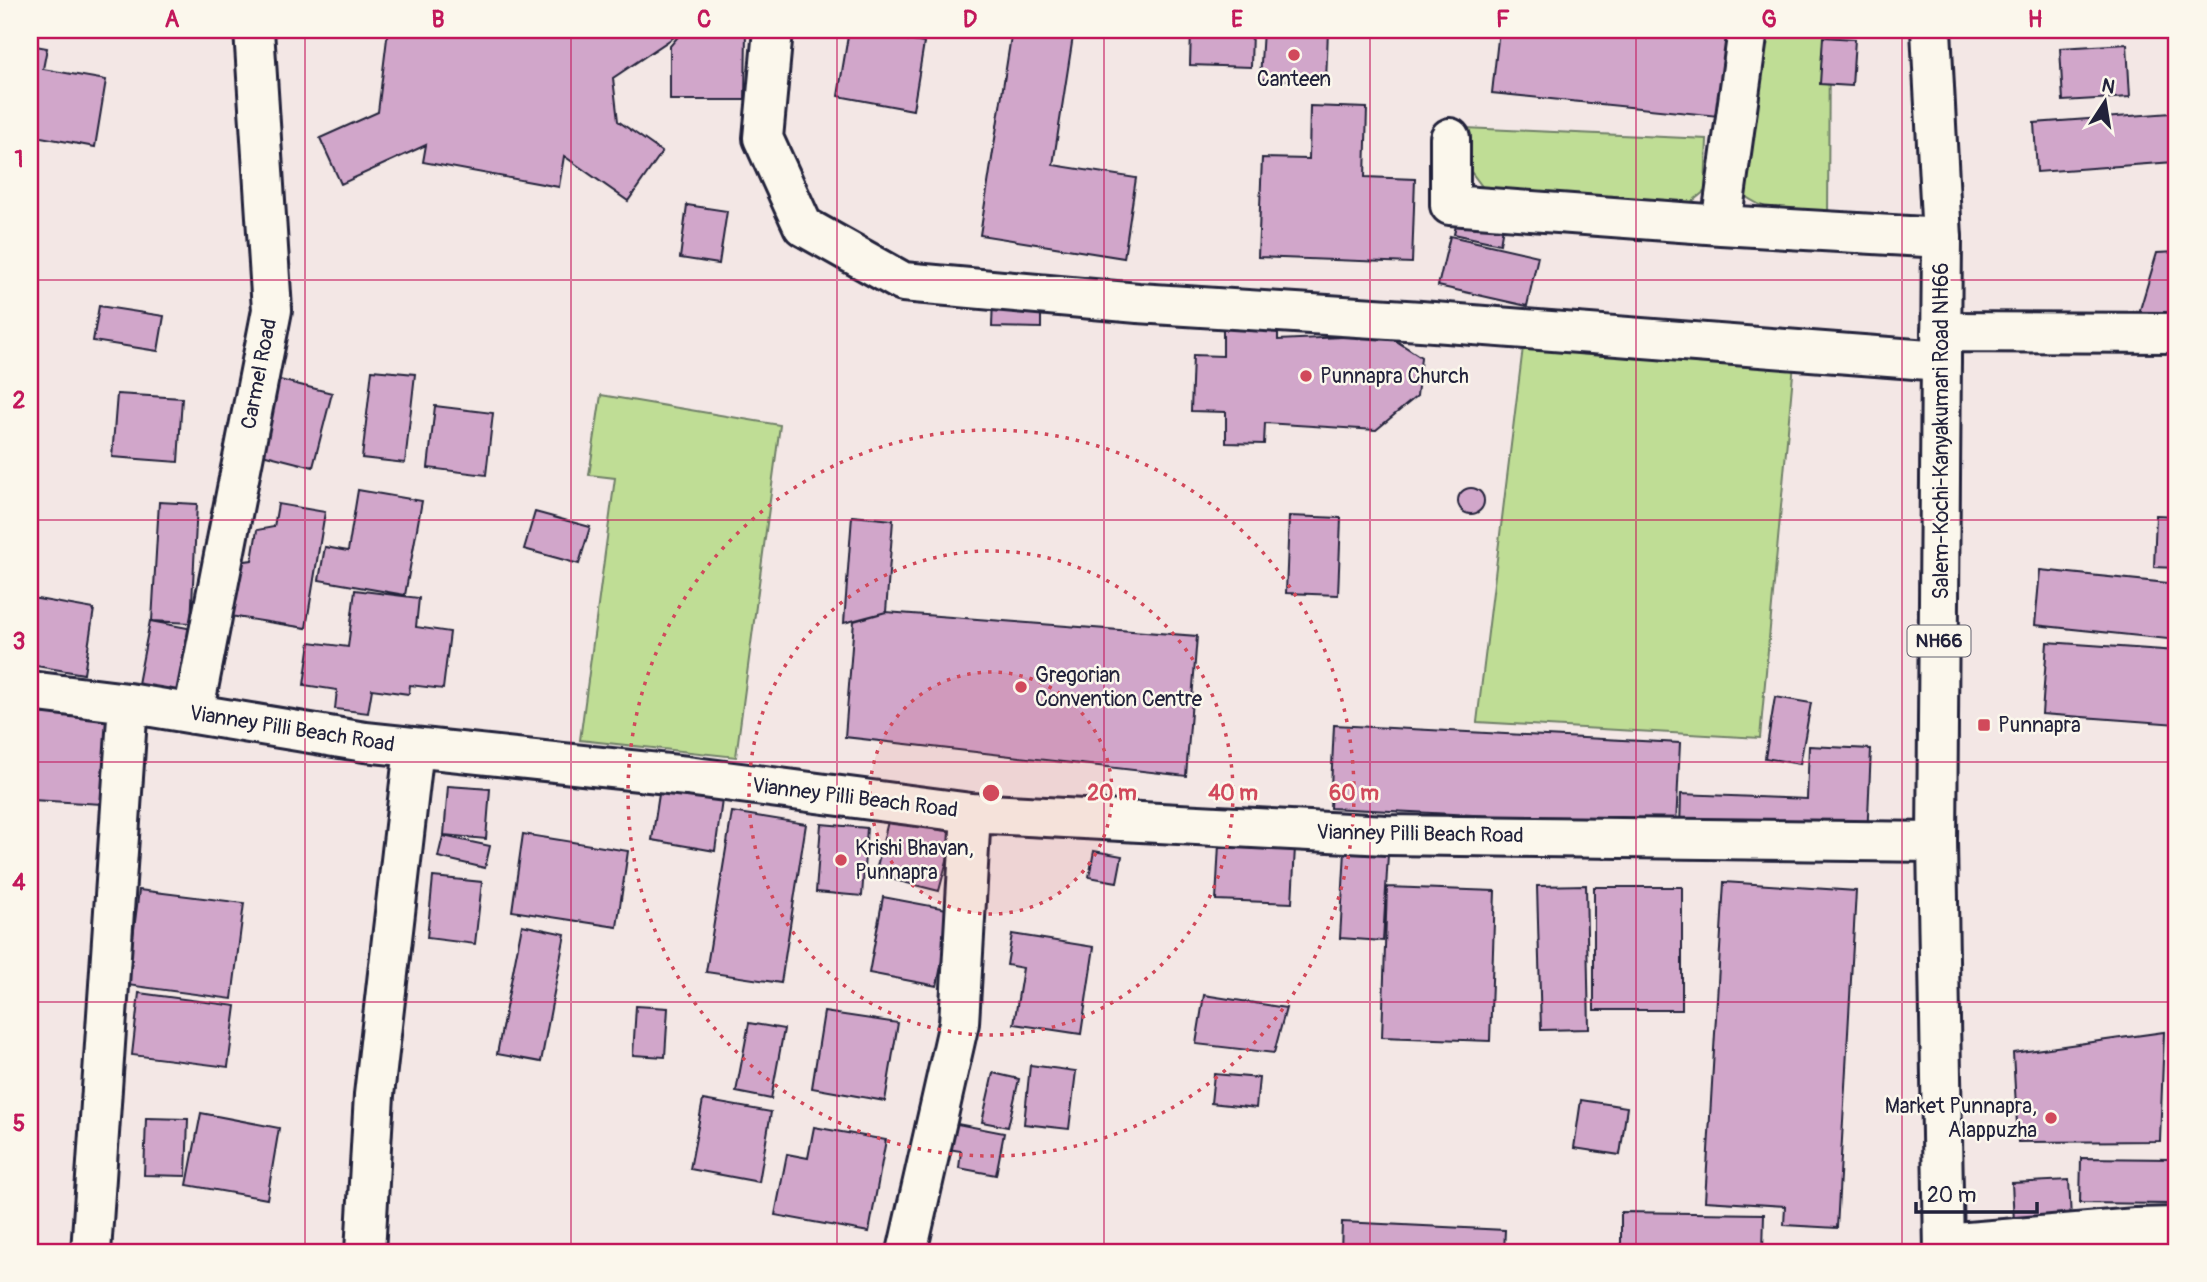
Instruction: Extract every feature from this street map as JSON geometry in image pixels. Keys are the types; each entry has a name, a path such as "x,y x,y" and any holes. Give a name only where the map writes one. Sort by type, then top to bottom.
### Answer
{"main road":[{"name":"Carmel Road","path":"193,713 272,310 254,30"},
{"path":"773,30 763,138 803,226 903,282 1138,303 1422,321 1941,346 2177,333"},
{"path":"1721,225 1748,30"},
{"name":"Salem-Kochi-Kanyakumari Road NH66","path":"1931,30 1942,238 1937,842 1944,1248"},
{"path":"1450,138 1450,205 1942,238"},
{"name":"Vianney Pilli Beach Road","path":"30,691 128,703 365,742 687,776 971,813 1386,835 1937,842"},
{"path":"91,1252 128,703"},
{"path":"365,1252 374,1095 414,748"},
{"path":"907,1252 959,1023 971,813"},
{"path":"1944,1248 2136,1228 2177,1227"}],"green space":[{"path":"1763,30 1829,30 1828,223 1772,210 1742,194"},
{"path":"1465,128 1707,139 1705,191 1679,212 1484,189 1463,161"},
{"path":"1524,339 1794,363 1760,738 1477,722"},
{"path":"601,395 780,425 736,757 580,740 615,478 589,475"}],"building":[{"path":"388,30 675,30 677,35 613,78 618,121 662,152 628,201 564,156 559,187 423,162 426,145 341,184 320,138 378,112"},
{"path":"746,30 745,100 670,100 670,46 682,32"},
{"path":"849,30 924,43 913,110 838,96"},
{"path":"1012,30 1074,30 1053,165 1136,178 1124,258 980,235"},
{"path":"1191,30 1252,30 1251,67 1190,65"},
{"name":"Canteen","path":"1263,30 1328,30 1326,82 1260,79"},
{"path":"1499,30 1738,30 1728,117 1492,93"},
{"path":"1823,37 1855,39 1852,86 1820,84"},
{"path":"2127,44 2130,97 2063,101 2060,48"},
{"path":"30,45 47,48 43,69 106,80 95,147 30,135"},
{"path":"1310,106 1367,108 1365,177 1415,179 1412,263 1258,257 1262,158 1309,159"},
{"path":"2171,113 2174,162 2037,172 2034,123"},
{"path":"687,205 727,211 719,264 680,258"},
{"path":"1459,212 1504,221 1500,244 1454,234"},
{"path":"1450,236 1538,256 1527,306 1438,286"},
{"path":"2177,252 2177,312 2139,313 2157,253"},
{"path":"993,298 1041,299 1041,328 992,327"},
{"path":"99,306 164,316 158,351 93,341"},
{"name":"Punnapra Church","path":"1278,320 1278,340 1387,335 1421,357 1417,396 1376,430 1265,423 1264,444 1226,443 1226,412 1191,411 1193,355 1223,356 1223,321"},
{"path":"372,370 415,374 405,463 362,458"},
{"path":"276,379 332,393 313,467 258,453"},
{"path":"117,394 182,398 178,462 112,457"},
{"path":"435,406 493,413 486,475 428,468"},
{"path":"1471,488 1480,492 1484,501 1480,510 1471,514 1462,510 1458,501 1462,492"},
{"path":"358,490 422,501 405,595 319,580 325,547 348,551"},
{"path":"159,502 197,504 191,623 152,621"},
{"path":"278,504 325,512 306,628 230,616 238,562 252,560 257,530 274,527"},
{"path":"535,512 590,527 579,564 524,549"},
{"path":"2156,515 2177,516 2177,568 2154,567"},
{"path":"852,516 893,520 886,612 844,623"},
{"path":"1289,516 1341,518 1338,595 1286,593"},
{"path":"2040,570 2177,584 2177,640 2035,625"},
{"path":"355,590 419,598 416,627 450,632 443,689 410,685 409,694 372,689 368,713 335,709 337,690 304,685 310,642 348,647"},
{"path":"32,598 94,609 84,674 30,665"},
{"name":"Gregorian Convention Centre","path":"886,612 1197,636 1186,776 845,737 854,621"},
{"path":"150,621 193,629 180,697 137,689"},
{"path":"2047,642 2177,651 2177,724 2042,714"},
{"path":"1775,697 1811,703 1800,764 1765,758"},
{"path":"38,713 108,718 102,804 32,800"},
{"path":"1334,725 1680,743 1676,825 1330,808"},
{"path":"1809,746 1871,749 1867,838 1680,829 1681,794 1807,799"},
{"path":"661,781 723,793 715,851 652,840"},
{"path":"448,786 490,789 486,839 444,835"},
{"path":"732,812 806,824 781,983 706,972"},
{"path":"890,813 955,830 939,891 875,875"},
{"name":"Krishi Bhavan, Punnapra","path":"821,824 867,828 862,896 816,892"},
{"path":"523,834 628,851 617,927 512,911"},
{"path":"443,836 490,846 485,868 438,857"},
{"path":"1219,844 1295,847 1292,903 1216,900"},
{"path":"1094,851 1122,856 1117,882 1089,877"},
{"path":"1345,851 1388,854 1383,941 1340,938"},
{"path":"433,877 482,882 475,944 427,938"},
{"path":"1724,882 1856,891 1837,1228 1784,1225 1785,1206 1705,1201"},
{"path":"1586,885 1589,1029 1541,1030 1537,886"},
{"path":"1387,887 1495,891 1490,1041 1382,1037"},
{"path":"1594,887 1682,887 1682,1010 1594,1010"},
{"path":"139,890 244,903 232,999 127,985"},
{"path":"883,897 952,910 937,986 869,973"},
{"path":"522,925 565,934 541,1062 497,1054"},
{"path":"1012,934 1094,947 1081,1034 1014,1024 1023,968 1007,965"},
{"path":"139,993 236,1006 228,1067 132,1055"},
{"path":"1204,995 1286,1008 1274,1053 1196,1044"},
{"path":"636,1006 668,1008 665,1057 633,1055"},
{"path":"824,1012 898,1023 885,1101 812,1088"},
{"path":"749,1023 784,1029 771,1099 736,1092"},
{"path":"2164,1032 2160,1141 2018,1142 2013,1053"},
{"path":"1030,1065 1076,1071 1069,1129 1024,1124"},
{"path":"993,1073 1019,1079 1008,1127 982,1122"},
{"path":"1214,1074 1259,1078 1256,1108 1211,1103"},
{"path":"703,1100 771,1112 759,1182 690,1169"},
{"path":"1581,1100 1627,1107 1620,1155 1574,1148"},
{"path":"201,1113 279,1128 267,1199 187,1185"},
{"path":"146,1118 188,1119 186,1176 144,1175"},
{"path":"947,1122 1004,1133 996,1175 959,1168 961,1151 942,1148"},
{"path":"814,1127 886,1140 869,1232 775,1215 787,1154 808,1158"},
{"path":"2081,1158 2172,1159 2171,1204 2080,1203"},
{"path":"2069,1180 2071,1219 2014,1222 2012,1183"},
{"path":"1621,1212 1764,1214 1763,1252 1621,1252"},
{"path":"1342,1222 1505,1230 1504,1252 1341,1252"},
{"path":"528,1245 571,1252 526,1252"}],"place":[{"name":"Canteen","path":"1294,55"},
{"name":"Punnapra Church","path":"1306,376"},
{"name":"Gregorian Convention Centre","path":"1021,687"},
{"name":"Punnapra","path":"1984,725"},
{"name":"Krishi Bhavan, Punnapra","path":"841,860"},
{"name":"Market Punnapra, Alappuzha","path":"2051,1118"}]}
